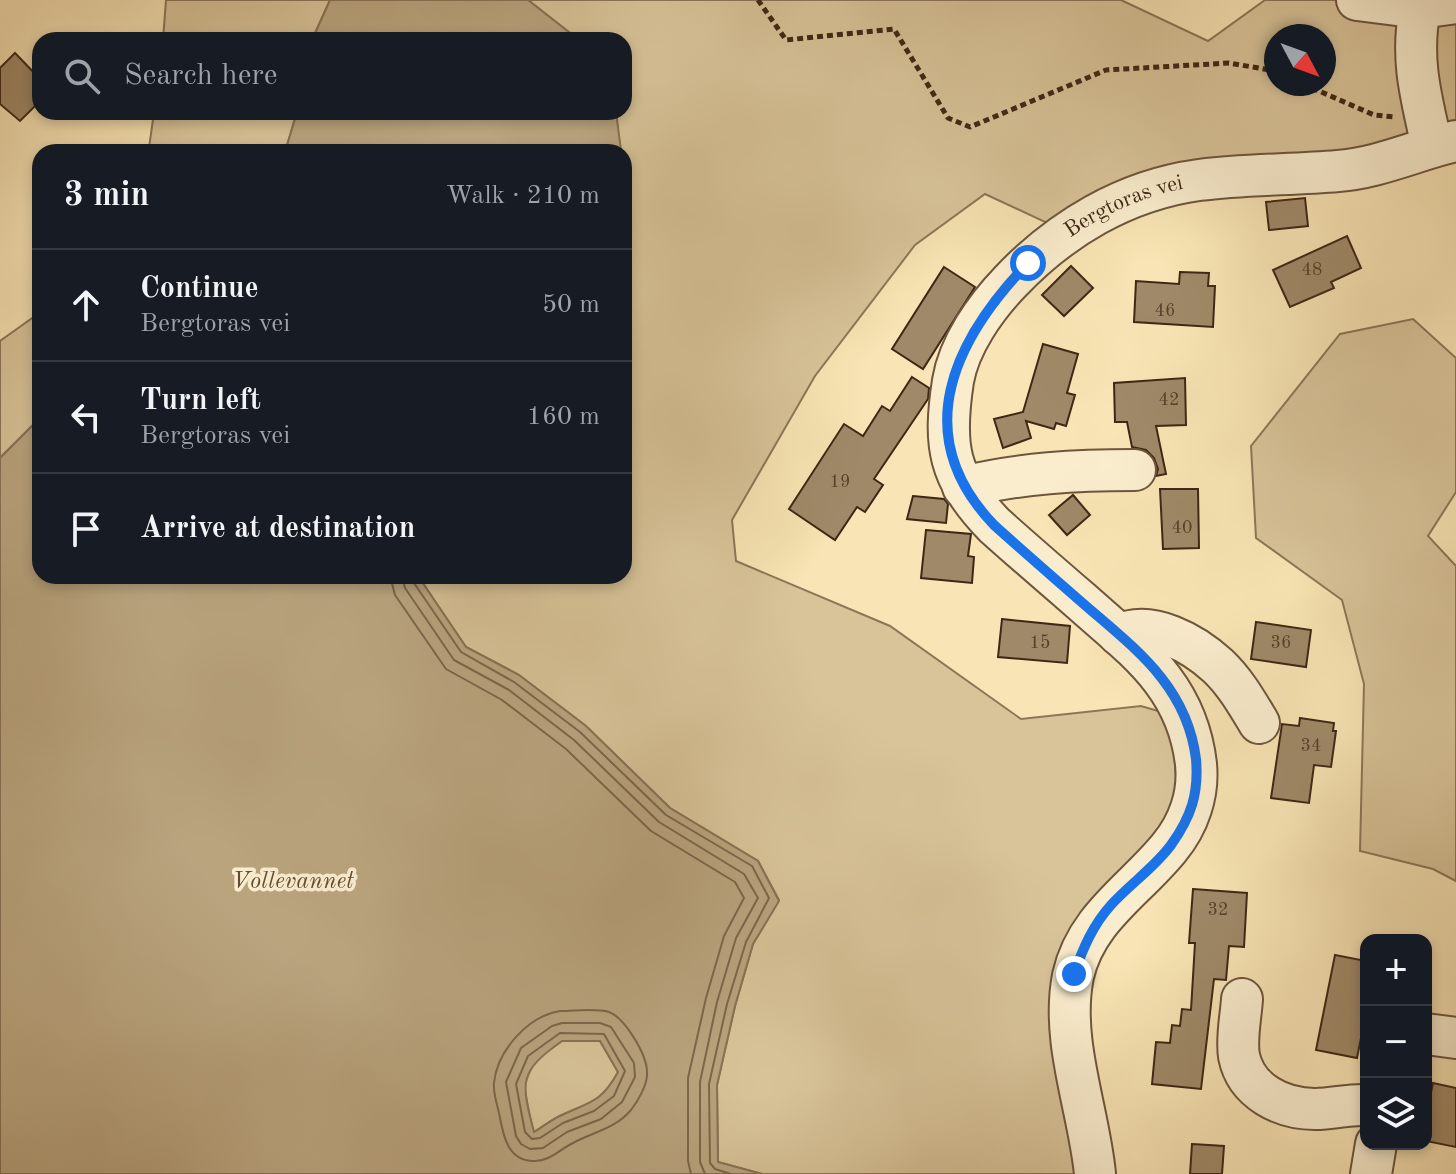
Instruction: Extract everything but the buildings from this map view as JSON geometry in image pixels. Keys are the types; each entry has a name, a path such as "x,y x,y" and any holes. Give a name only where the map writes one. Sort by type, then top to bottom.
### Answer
{"street":[{"path":"1357,0 1438,6"},
{"path":"1438,6 1415,37 1416,72 1438,136"},
{"name":"Bergtoras vei","path":"1095,1174 1092,1139 1075,1061 1070,1017 1074,974 1092,930 1110,906 1170,847 1187,819 1197,791 1192,734 1183,709 1147,660 976,507 963,487 948,446 948,412 954,374 971,333 993,302 1046,246 1091,217 1173,185 1228,177 1340,171 1399,159 1438,136"},
{"path":"963,487 1000,478 1039,474 1135,470"},
{"path":"1119,635 1142,629 1158,631 1196,650 1234,684 1259,723"},
{"path":"1242,999 1238,1053 1244,1073 1256,1088 1286,1105 1313,1109 1360,1105"},
{"path":"1432,1035 1456,1038"},
{"path":"1371,1174 1375,1150"}],"path":[{"path":"758,0 786,40 894,29 948,118 970,127 1106,70 1229,63 1264,69"},
{"path":"1330,96 1374,115 1438,136"}],"shaded area":[{"path":"166,0 330,0 316,32 164,32"},
{"path":"528,0 1121,0 1208,41 1265,0 1456,0 1456,142 1214,184 1060,229 985,194 915,245 815,376 732,520 736,561 890,626 1021,719 1141,706 1172,715 1179,831 1077,965 1085,1174 762,1174 718,1162 717,1085 735,1006 753,944 779,900 758,861 670,808 586,726 519,675 466,647 423,584 632,584 632,144 619,144 617,120 632,120 632,32 569,32"},
{"path":"153,120 295,120 287,144 150,144"},
{"path":"32,318 32,426 0,458 0,341"},
{"path":"1413,319 1456,358 1456,492 1428,536 1456,566 1456,881 1433,869 1360,851 1364,684 1342,600 1256,538 1251,446 1340,334"},
{"path":"562,1041 600,1041 618,1072 606,1090 594,1100 533,1133 524,1086 534,1061"}],"water":[{"path":"330,0 528,0 569,32 316,32"},
{"path":"295,120 617,120 620,144 287,144"},
{"name":"Vollevannet","path":"32,426 32,584 423,584 466,647 519,675 586,726 670,808 758,861 779,901 753,944 717,1085 718,1162 762,1174 0,1174 0,458","holes":["562,1041 600,1041 618,1072 606,1090 594,1100 534,1132 527,1101 527,1079 537,1061"]}],"route":[{"path":"1028,263 1001,291 971,333 954,374 948,412 951,459 976,507 1147,660 1166,684 1183,709 1192,734 1197,772 1197,791 1187,819 1170,847 1110,906 1092,930 1074,974"}]}
